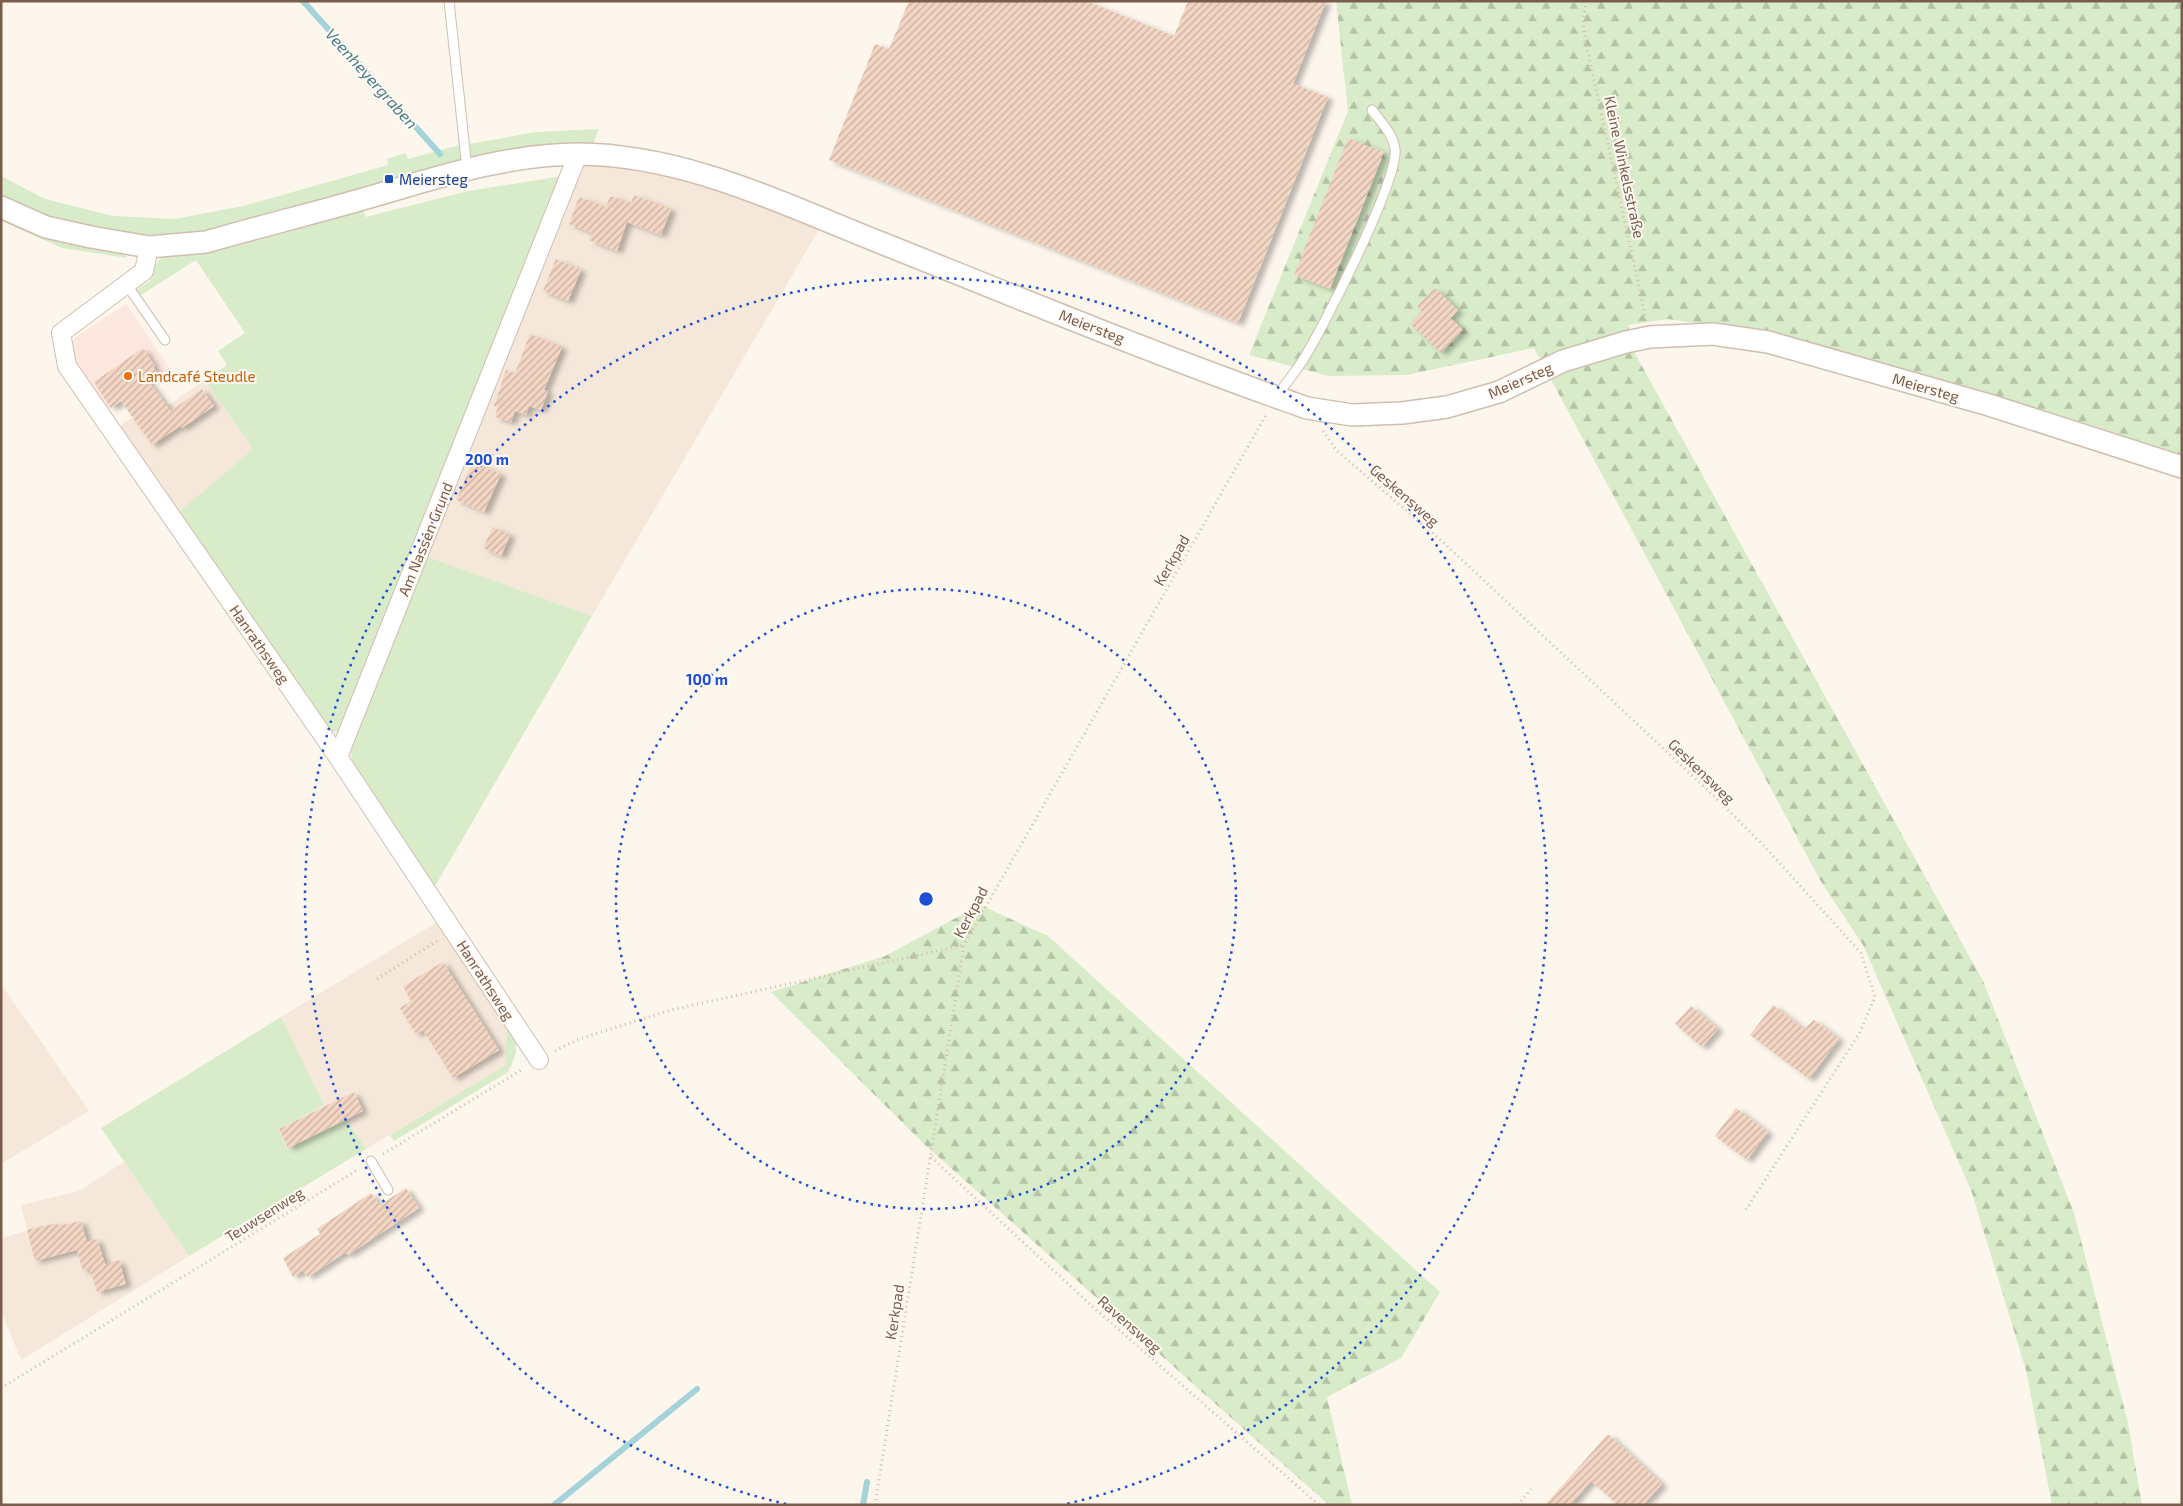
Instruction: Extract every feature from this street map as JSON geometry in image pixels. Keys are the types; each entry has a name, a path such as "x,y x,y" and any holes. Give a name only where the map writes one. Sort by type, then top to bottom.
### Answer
{"street":[{"name":"Meiersteg","path":"1,207 46,227 149,247 206,242 467,169 514,160 578,154 639,160 706,175 766,196 966,277 1307,408 1352,416 1402,413 1447,407 1499,392 1563,361 1650,337 1713,334 1768,342 1989,405 2182,468"},
{"name":"Am Nassen Grund","path":"338,757 578,154"},
{"name":"Hanrathsweg","path":"149,247 144,271 61,333 67,366 338,757 539,1060"}],"lane":[{"path":"449,1 467,169"},
{"path":"1275,397 1301,363 1334,302 1391,175 1396,150 1390,134 1372,110"},
{"path":"127,285 165,340"},
{"path":"371,1161 388,1190"}],"path":[{"name":"Kleine Winkelsstraße","path":"1586,1 1583,23 1586,43 1650,337"},
{"name":"Kerkpad","path":"875,1505 964,945 1245,454 1275,397"},
{"name":"Geskensweg","path":"1307,408 1336,450 1445,544 1715,797 1766,848 1861,953 1875,997 1863,1024 1744,1211"},
{"path":"377,980 454,930"},
{"name":"Teuwsenweg","path":"1,1388 371,1161 579,1038 671,1010 964,945"},
{"name":"Ravensweg","path":"930,1157 1094,1308 1319,1505"},
{"path":"1518,1505 1531,1489"}],"shaded area":[{"path":"592,147 820,212 818,231 592,616 425,556"},
{"path":"126,304 170,369 108,410 70,355 74,338"},
{"path":"205,380 253,449 179,512 120,426 161,397 168,405"},
{"path":"440,920 507,1017 506,1065 366,1149 347,1120 287,1149 278,1129 324,1105 281,1017"},
{"path":"1,984 89,1111 1,1164"},
{"path":"124,1162 189,1256 21,1360 1,1311 1,1239 27,1230 21,1205 79,1191"}],"green space":[{"path":"1336,1 2182,1 2182,457 1709,325 1668,319 1628,325 1633,350 1983,981 2074,1213 2128,1423 2142,1505 2052,1505 2026,1370 1971,1190 1863,945 1820,880 1534,348 1406,375 1329,376 1249,355 1348,111"},
{"path":"599,129 592,147 185,234 138,236 69,224 1,196 1,176 45,199 113,216 175,219 243,206 388,165 387,159 406,153 408,159 452,147 536,132"},
{"path":"563,176 341,731 330,732 179,512 253,449 205,380 227,365 218,351 245,333 196,260 138,297 135,291 150,281 156,265 167,253 362,208 366,217 468,191"},
{"path":"1,216 124,252 127,258 62,248 1,221"},
{"path":"425,556 592,616 434,888 352,763 350,742"},
{"path":"980,905 1048,936 1440,1292 1401,1358 1327,1397 1352,1505 1329,1505 925,1145 771,992 885,956"},
{"path":"281,1017 324,1105 278,1129 287,1149 347,1120 366,1149 189,1256 101,1128"},
{"path":"507,1017 516,1045 516,1051 508,1072 394,1141 390,1135 506,1065"}],"building":[{"path":"909,1 1086,1 1174,36 1188,1 1326,1 1293,84 1328,97 1238,323 829,160 875,44 889,49"},
{"path":"1348,138 1384,152 1330,289 1294,275"},
{"path":"634,195 671,209 661,235 627,222 617,251 589,240 592,233 569,224 579,197 606,207 610,196 631,203"},
{"path":"556,259 581,270 568,301 543,291"},
{"path":"1435,288 1458,310 1451,318 1463,330 1441,353 1410,324 1422,311 1417,306"},
{"path":"530,334 562,347 544,390 548,391 541,410 529,406 526,415 515,411 511,422 495,417 498,407 494,406 506,370 515,373"},
{"path":"143,348 158,374 149,379 149,382 171,411 202,389 214,406 182,428 180,426 152,445 121,401 111,408 94,382"},
{"path":"473,462 501,474 484,512 456,500"},
{"path":"493,527 510,535 501,556 483,548"},
{"path":"443,962 499,1050 453,1078 423,1030 416,1034 400,1008 411,1001 403,986"},
{"path":"1773,1005 1804,1029 1814,1020 1839,1039 1809,1079 1750,1035"},
{"path":"1691,1006 1718,1029 1702,1047 1675,1024"},
{"path":"354,1092 363,1111 288,1148 279,1129"},
{"path":"1736,1108 1768,1132 1747,1160 1715,1136"},
{"path":"406,1188 419,1208 348,1255 346,1252 308,1277 303,1270 293,1277 283,1258 320,1234 317,1229 371,1193 380,1205"},
{"path":"81,1221 87,1242 97,1239 105,1264 83,1271 77,1250 35,1261 27,1230 57,1223 58,1226"},
{"path":"119,1260 126,1284 97,1292 90,1269"},
{"path":"1608,1434 1662,1484 1643,1505 1618,1505 1591,1481 1570,1505 1545,1505"}],"waterway":[{"name":"Veenheyergraben","path":"303,1 440,154"},
{"path":"554,1505 697,1389"},
{"path":"863,1505 867,1482"}],"place":[{"name":"Meiersteg","path":"389,179"},
{"name":"Landcafé Steudle","path":"128,376"}]}
